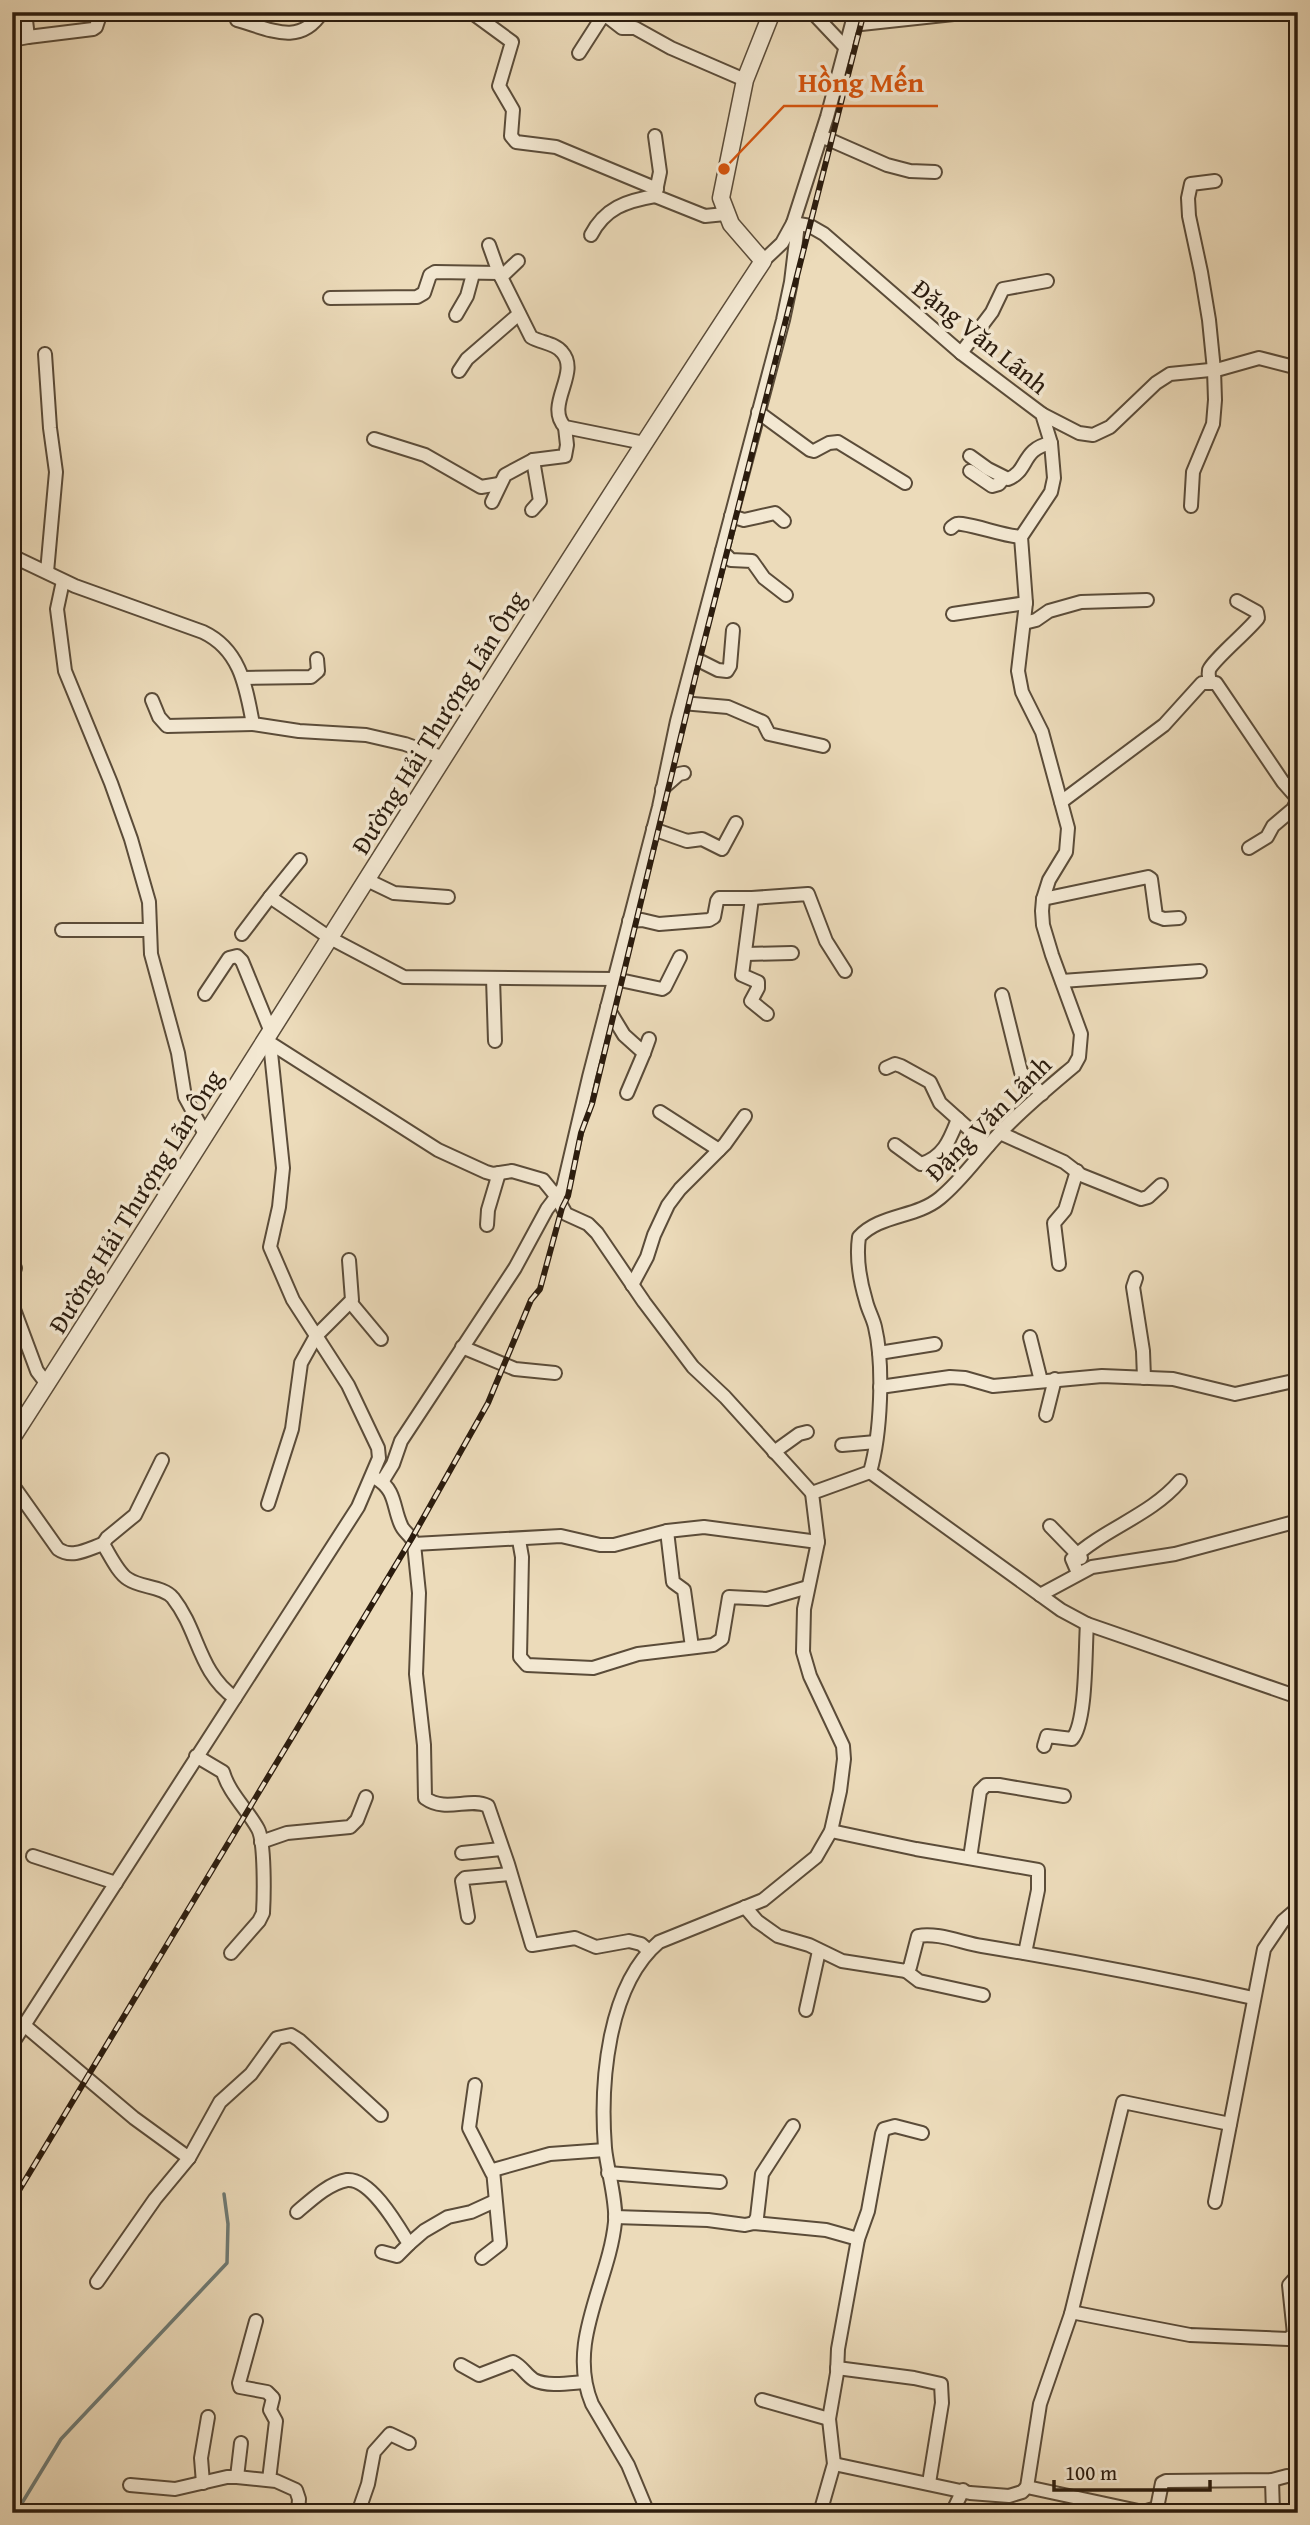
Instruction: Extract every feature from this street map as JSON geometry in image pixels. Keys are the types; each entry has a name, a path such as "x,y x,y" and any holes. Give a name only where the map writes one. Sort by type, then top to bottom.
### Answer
{"street":[{"path":"25,12 28,37"},
{"path":"12,40 93,29 101,12"},
{"path":"237,20 291,34 310,26 322,12"},
{"path":"471,12 512,42 499,86 513,110 511,133 516,142 555,147 705,216 725,214"},
{"path":"772,12 746,80 721,198 731,224 763,261 782,243 796,224"},
{"path":"812,12 846,48"},
{"path":"12,2044 19,2026 116,1883 515,1268 563,1188 682,703 791,282 796,224 853,19 972,12"},
{"path":"579,52 604,15 622,28 635,28 671,48 746,80"},
{"path":"655,136 660,164 656,192"},
{"path":"821,136 887,165 934,173"},
{"path":"1191,506 1193,472 1213,424 1214,370 1188,198 1191,184 1215,181"},
{"path":"591,235 597,223 608,212 631,200 656,192"},
{"name":"Đặng Văn Lãnh","path":"796,224 810,226 824,234 961,353 1042,414 1051,443 1054,467 1051,492 1021,537 1026,603 1017,662 1018,680 1042,732 1068,828 1066,852 1049,880 1043,899 1044,925 1079,1025 1081,1048 1074,1066 1000,1133 961,1178 938,1199 925,1209 867,1228 859,1237 859,1266 866,1301 875,1325 879,1353 880,1387 876,1442 870,1472"},
{"path":"489,245 500,275 531,337 556,347 565,355 567,372 557,413 559,421 565,427 645,443"},
{"path":"330,298 417,297 424,293 433,272 500,275 518,261"},
{"name":"Đường Hải Thượng Lãn Ông","path":"12,1438 763,261"},
{"path":"456,315 467,296 473,274"},
{"path":"961,353 992,312 1003,289 1047,281"},
{"path":"459,371 467,359 519,314"},
{"path":"46,354 49,420 56,472 47,572"},
{"path":"1042,414 1079,433 1093,435 1110,426 1164,376 1185,371 1214,370 1259,358 1298,368"},
{"path":"758,412 810,450 838,442 905,484"},
{"path":"492,502 505,475 533,460 565,456 565,427"},
{"path":"374,439 425,455 481,487 499,484"},
{"path":"970,456 1004,478 1014,477 1034,449 1051,443"},
{"path":"532,510 540,501 533,460"},
{"path":"970,471 992,485 999,484 1004,478"},
{"path":"731,516 744,520 775,513 784,521"},
{"path":"951,528 963,524 1000,535 1021,537"},
{"path":"722,551 731,560 752,561 764,579 786,594"},
{"path":"12,556 63,581 210,636 225,649 244,678 253,724"},
{"path":"63,581 57,609 65,671 131,839 149,901 153,962 178,1054 186,1097 206,1136"},
{"path":"1024,623 1036,620 1049,611 1081,602 1147,600"},
{"path":"1210,682 1208,673 1213,663 1238,642 1258,618 1257,611 1237,601"},
{"path":"953,614 1026,603"},
{"path":"694,659 718,670 727,671 730,666 733,630"},
{"path":"244,678 311,677 318,671 317,659"},
{"path":"1061,802 1164,725 1202,683 1216,683 1283,782 1298,799 1293,809 1270,829 1267,836 1249,848"},
{"path":"152,700 159,718 167,726 253,724 299,731 366,735 405,744 444,758"},
{"path":"682,703 727,708 762,722 769,734 823,746"},
{"path":"662,789 684,773"},
{"path":"653,829 687,841 702,839 722,849 736,824"},
{"path":"242,934 300,860"},
{"path":"1043,899 1148,877 1151,879 1156,916 1164,919 1179,918"},
{"path":"368,880 394,892 448,897"},
{"path":"629,921 642,920 659,924 709,920 714,917 716,901 719,898 808,894 825,941 845,971"},
{"path":"271,897 330,938 404,976 615,979 662,989 680,957"},
{"path":"752,898 743,975 758,982 751,1001 767,1014"},
{"path":"62,930 150,930"},
{"path":"746,954 792,953"},
{"path":"205,994 229,958 237,956 242,961 269,1039 283,1168 279,1206 270,1247 293,1300 348,1385 378,1448 378,1479 391,1492 401,1527 414,1544 419,1592 416,1674 424,1745 425,1798 447,1806 485,1804 490,1812 532,1945 575,1938 596,1947 629,1941 640,1944 649,1951"},
{"path":"1062,981 1200,971"},
{"path":"493,978 495,1041"},
{"path":"1002,995 1021,1072 1042,1094"},
{"path":"607,1007 624,1035 644,1053"},
{"path":"269,1039 438,1150 486,1172 512,1171 543,1180 566,1214 588,1224 597,1233 693,1367 725,1397 812,1493 818,1542 803,1619 803,1652 810,1676 843,1745 840,1791 831,1830 816,1857 763,1900 659,1942 649,1951 628,1985 613,2028 604,2098 608,2173 615,2217 610,2250 584,2343 583,2364 592,2404 628,2465 648,2513"},
{"path":"627,1093 649,1039"},
{"path":"886,1068 895,1064 901,1066 930,1083 940,1103 988,1146"},
{"path":"660,1112 719,1150"},
{"path":"632,1284 647,1257 668,1205 719,1150 745,1116"},
{"path":"895,1144 921,1164 929,1161 947,1145 958,1119"},
{"path":"1000,1133 1142,1199 1154,1194 1161,1185"},
{"path":"1059,1265 1054,1223 1065,1210 1077,1171"},
{"path":"488,1225 488,1210 499,1173"},
{"path":"349,1260 351,1303 381,1339"},
{"path":"1136,1279 1133,1287 1143,1351 1144,1378"},
{"path":"12,1303 37,1371 47,1384"},
{"path":"268,1504 292,1429 298,1369 316,1336 351,1303"},
{"path":"1030,1337 1041,1381"},
{"path":"879,1353 935,1343"},
{"path":"462,1347 515,1369 555,1373"},
{"path":"880,1387 950,1377 993,1386 1102,1376 1173,1379 1235,1394 1298,1380"},
{"path":"1046,1415 1055,1379"},
{"path":"774,1452 799,1434 807,1432"},
{"path":"842,1445 876,1442"},
{"path":"12,1484 58,1549 64,1554 73,1555 103,1544 135,1515 162,1460"},
{"path":"812,1493 870,1472 1061,1611 1087,1624 1297,1695"},
{"path":"1078,1573 1072,1559 1104,1534 1159,1502 1180,1482"},
{"path":"1040,1595 1092,1567 1175,1554 1298,1521"},
{"path":"1049,1526 1092,1567"},
{"path":"414,1544 561,1536 600,1545 614,1545 667,1531 704,1527 818,1542"},
{"path":"667,1531 673,1582 684,1590 692,1647"},
{"path":"519,1540 522,1557 520,1657 523,1663 593,1668 638,1654 713,1645 722,1639 729,1597 767,1598 808,1587"},
{"path":"103,1544 127,1579 171,1595 192,1632 206,1667 216,1682 235,1698"},
{"path":"1044,1746 1048,1736 1072,1739 1076,1734 1083,1698 1087,1624"},
{"path":"196,1756 223,1772 226,1785 240,1800 258,1830 261,1842 263,1913 230,1953"},
{"path":"970,1858 980,1791 986,1785 1064,1796"},
{"path":"261,1842 287,1833 349,1827 357,1820 366,1797"},
{"path":"831,1830 1038,1870 1038,1890 1025,1953"},
{"path":"462,1853 501,1849"},
{"path":"33,1856 116,1883"},
{"path":"468,1917 462,1881 465,1878 510,1874"},
{"path":"745,1907 778,1936 792,1938 854,1964 906,1970 919,1981 983,1995"},
{"path":"1215,2202 1264,1949 1283,1921 1298,1908"},
{"path":"906,1970 910,1967 920,1935 1097,1965 1253,1998"},
{"path":"806,2010 819,1951"},
{"path":"19,2026 134,2118 189,2158"},
{"path":"97,2282 155,2199 189,2158 220,2102 251,2074 277,2038 292,2035 299,2040 381,2115"},
{"path":"475,2085 469,2128 492,2174 500,2244 482,2258"},
{"path":"834,2464 963,2490 1009,2496 1023,2492 1027,2487 1040,2404 1071,2314 1123,2102 1230,2124"},
{"path":"754,2223 762,2174 793,2126"},
{"path":"820,2513 834,2464 830,2419 838,2349 858,2239 868,2211 884,2129 895,2126 922,2133"},
{"path":"492,2174 496,2168 550,2154 606,2150"},
{"path":"608,2173 720,2182"},
{"path":"298,2212 316,2196 339,2182 355,2181 364,2184 381,2202 409,2244"},
{"path":"382,2252 397,2256 424,2231 448,2217 471,2212 495,2201"},
{"path":"615,2217 719,2220 745,2225 754,2223 826,2230 858,2239"},
{"path":"1071,2314 1190,2335 1288,2339 1294,2334 1289,2285 1298,2274"},
{"path":"256,2322 239,2384 240,2387 267,2392 273,2398 270,2410 276,2421 269,2480"},
{"path":"461,2365 479,2375 513,2361 533,2379 541,2382 585,2382"},
{"path":"837,2368 940,2384 942,2403 929,2483"},
{"path":"762,2400 830,2419"},
{"path":"203,2483 201,2458 208,2417"},
{"path":"358,2513 376,2448 390,2434 409,2443"},
{"path":"237,2477 241,2443"},
{"path":"1027,2487 1143,2512 1157,2508 1162,2483 1166,2481 1272,2480 1287,2476"},
{"path":"130,2485 176,2489 237,2477 269,2480 288,2484 296,2490 299,2499 298,2513"},
{"path":"1272,2480 1273,2513"},
{"path":"952,2513 963,2490"}],"waterway":[{"path":"20,2513 22,2503 61,2439 227,2263 228,2224 224,2194"}],"railway":[{"path":"12,2202 412,1538 488,1403 531,1300 540,1289 562,1208 568,1196 581,1133 592,1104 697,670 864,12"}],"place":[{"name":"Hồng Mến","path":"724,169"}]}
